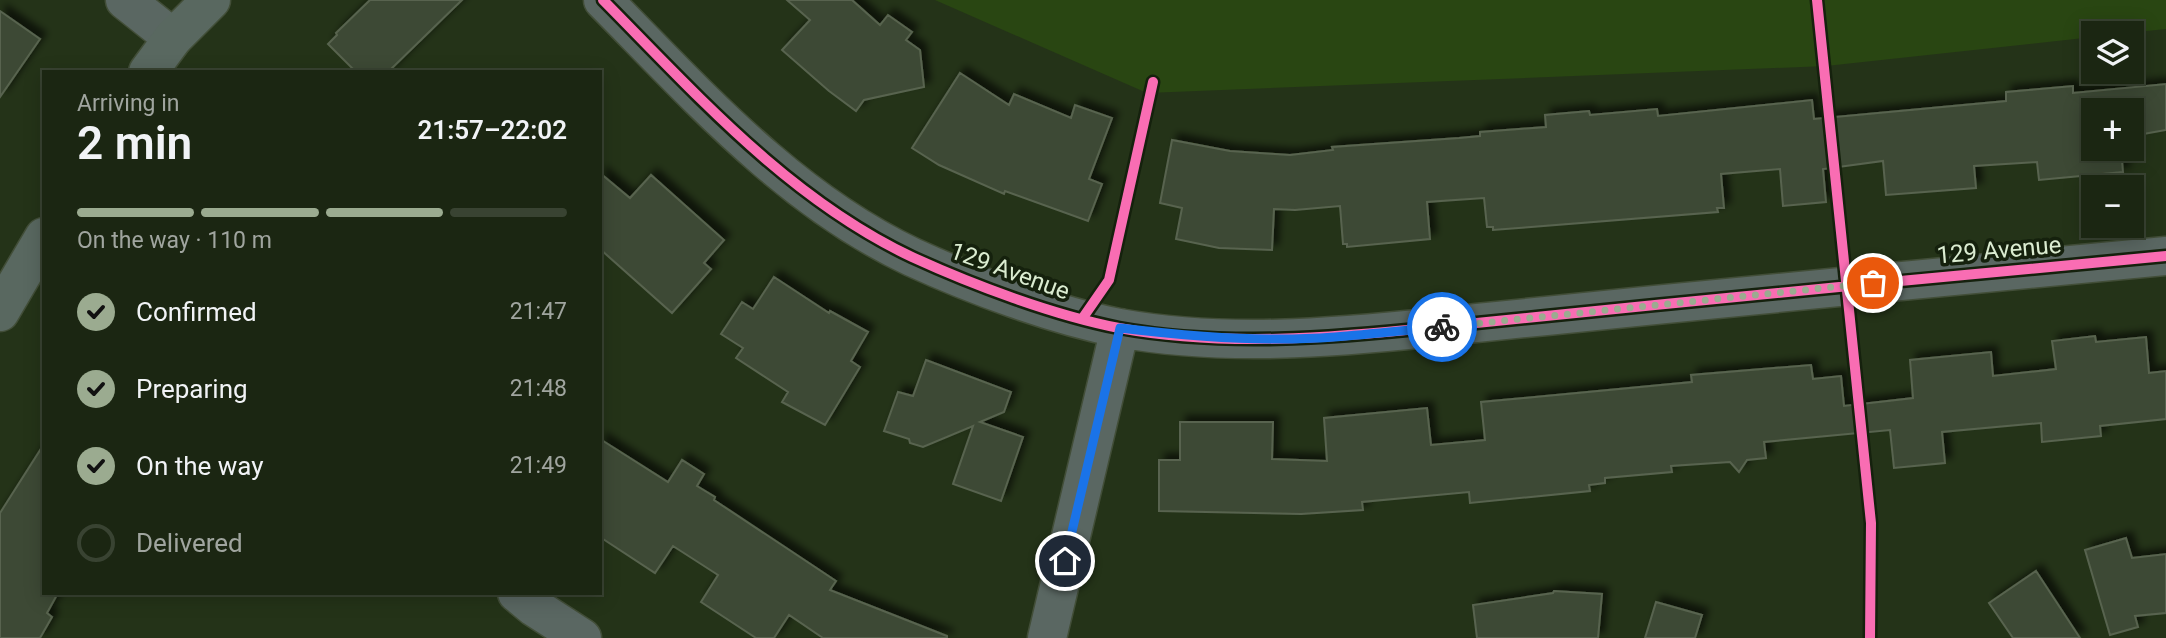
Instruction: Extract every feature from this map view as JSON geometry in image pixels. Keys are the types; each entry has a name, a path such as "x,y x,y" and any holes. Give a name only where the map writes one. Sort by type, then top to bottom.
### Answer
{"street":[{"path":"125,0 173,38"},
{"path":"149,70 173,38 211,0"},
{"name":"129 Avenue","path":"603,0 740,138 802,189 850,222 910,256 987,288 1082,319 1120,328 1195,337 1273,340 1366,334 2166,256"},
{"path":"0,312 42,240"},
{"path":"1047,638 1120,328"},
{"path":"519,595 582,638"}],"shaded area":[{"path":"935,0 2166,0 2166,29 2144,31 2144,21 2081,21 2081,38 1826,66 1147,93"}],"building":[{"path":"370,0 462,0 390,70 354,70 328,44"},
{"path":"787,0 852,0 880,25 888,15 912,32 906,40 920,50 924,87 864,100 856,111 782,50 810,20"},
{"path":"0,11 40,39 0,97"},
{"path":"960,73 1009,105 1014,94 1071,118 1075,105 1112,118 1089,179 1102,184 1088,221 1005,191 1004,194 939,165 912,148"},
{"path":"2166,84 2166,130 2144,134 2144,98 2081,98 2081,161 2122,161 2123,172 2039,180 2037,162 1974,166 1976,188 1886,195 1883,161 1823,169 1826,202 1783,206 1780,169 1721,174 1724,208 1717,208 1718,212 1493,230 1493,227 1487,227 1484,198 1427,202 1430,239 1347,247 1347,244 1343,244 1340,206 1274,209 1272,250 1219,248 1176,239 1182,208 1160,203 1172,140 1230,151 1290,155 1333,150 1332,147 1459,138 1480,136 1480,132 1546,127 1545,115 1589,111 1590,115 1657,109 1658,116 1812,100 1814,119 2006,101 2006,92 2073,86 2073,93"},
{"path":"602,175 630,198 651,175 724,240 704,263 711,269 672,313 602,251"},
{"path":"774,277 829,313 830,311 868,332 851,361 860,367 825,425 782,402 788,392 736,358 743,348 721,334 742,302 753,309"},
{"path":"2095,336 2096,342 2146,337 2149,373 2166,371 2166,419 2100,426 2101,436 2042,442 2041,423 1942,432 1945,463 1894,468 1890,430 1764,442 1766,458 1747,460 1739,472 1730,462 1671,466 1672,472 1605,478 1605,483 1589,485 1590,491 1470,503 1469,492 1362,502 1363,510 1301,514 1159,511 1159,460 1180,460 1180,422 1273,422 1272,459 1327,461 1324,418 1427,408 1431,445 1485,440 1481,402 1692,382 1691,375 1811,365 1813,379 1841,376 1844,406 1913,398 1910,360 1991,352 1993,376 2056,369 2052,341"},
{"path":"926,360 1011,392 1004,412 980,422 1023,437 1001,501 953,484 973,426 923,447 884,431 898,392 913,396"},
{"path":"602,440 668,482 682,460 704,474 697,486 715,497 714,500 836,581 830,590 947,638 823,638 789,615 774,638 756,638 701,602 718,575 673,546 655,573 602,538"},
{"path":"42,447 42,595 57,595 47,613 52,617 40,638 0,638 0,513"},
{"path":"2126,538 2132,558 2166,554 2166,613 2135,616 2138,627 2110,635 2085,550"},
{"path":"2036,571 2080,638 2013,638 1989,603"},
{"path":"1554,591 1602,594 1598,638 1477,638 1473,605"},
{"path":"1656,602 1702,615 1695,638 1645,638"}],"cycle path":[{"path":"603,0 747,142 825,206 867,233 912,257 987,288 1067,315 1119,328 1159,334 1238,339 1318,337 2166,256"},
{"path":"1817,0 1871,523 1870,638"},
{"path":"1082,319 1109,280 1153,82"}],"way so far":[{"path":"1442,327 1873,283"}],"route":[{"path":"1065,561 1120,328 1195,337 1273,340 1442,327"}]}
